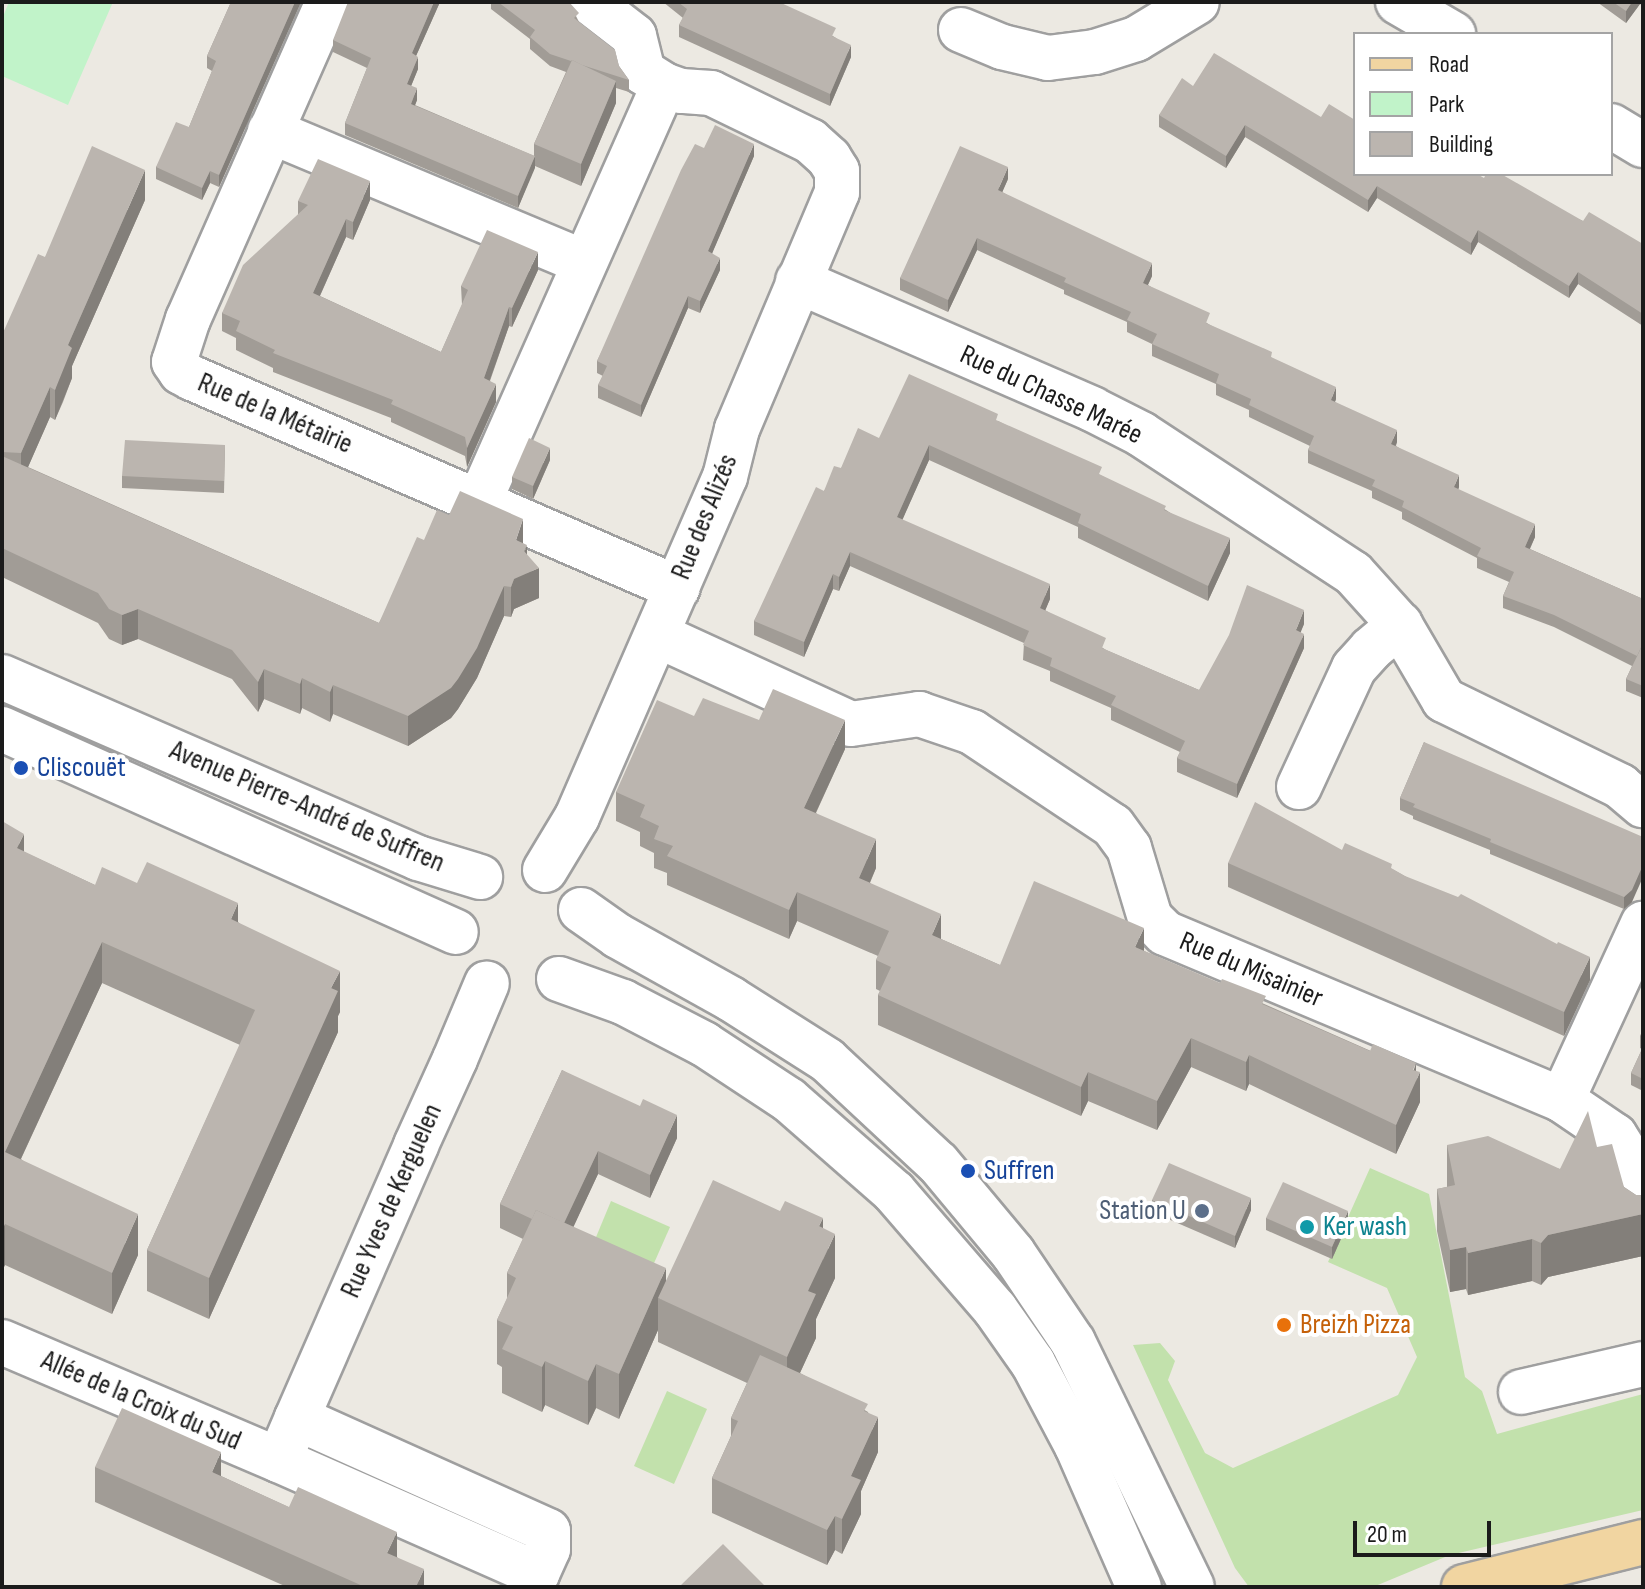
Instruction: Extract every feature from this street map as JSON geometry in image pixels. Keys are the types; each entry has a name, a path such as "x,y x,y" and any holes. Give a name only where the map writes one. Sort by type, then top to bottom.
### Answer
{"main road":[{"path":"1464,1587 1643,1542"}],"street":[{"name":"Rue de la Métairie","path":"328,2 182,334 174,362 181,372 192,378 677,588"},
{"path":"479,502 664,85 643,72 634,36 590,2"},
{"path":"961,30 1002,47 1048,58 1095,52 1136,39 1197,2"},
{"path":"1398,2 1450,32"},
{"name":"Rue des Alizés","path":"545,870 577,817 657,635 725,477 737,429 837,192 837,171 829,158 810,141 711,93 681,91 664,85"},
{"path":"1613,127 1643,145"},
{"path":"270,131 583,262"},
{"name":"Rue du Chasse Marée","path":"798,281 1092,409 1141,434 1353,573 1400,625 1444,700 1620,786 1643,805"},
{"path":"1299,787 1354,668 1400,625"},
{"name":"Rue du Misainier","path":"657,635 851,724 919,714 972,732 1113,826 1129,848 1150,918 1165,933 1562,1100 1615,1136 1633,1165 1643,1213"},
{"name":"Avenue Pierre-André de Suffren","path":"2,677 418,858 480,877"},
{"name":"Avenue Pierre-André de Suffren","path":"2,729 456,932"},
{"path":"581,910 583,935 575,959 559,979 536,990 511,992 487,983 465,962 456,932 457,911 466,893 480,877 501,867 524,864 545,870 561,880 581,910 618,936 731,999 827,1060 938,1163 984,1214 1073,1342 1192,1587"},
{"path":"1562,1100 1643,924"},
{"path":"559,979 623,1002 704,1044 789,1100 894,1192 1005,1323 1056,1403 1139,1587"},
{"name":"Rue Yves de Kerguelen","path":"279,1460 487,983"},
{"path":"1005,1323 1050,1332 1073,1342"},
{"name":"Allée de la Croix du Sud","path":"2,1342 279,1460"},
{"path":"1056,1403 1070,1372 1073,1342"},
{"path":"1521,1392 1643,1364"},
{"path":"279,1460 534,1581 548,1549 548,1531 297,1418"}],"green space":[{"path":"9,2 113,2 68,105 2,76 2,19"},
{"path":"1370,1168 1429,1194 1465,1377 1482,1391 1497,1434 1643,1394 1643,1510 1450,1555 1373,1587 1249,1587 1235,1568 1133,1345 1160,1343 1175,1361 1168,1380 1205,1453 1233,1468 1398,1395 1417,1357 1387,1288 1328,1262"},
{"path":"611,1201 670,1227 647,1279 589,1254"},
{"path":"667,1391 707,1409 674,1484 634,1466"}],"building":[{"path":"231,2 295,2 219,175 210,171 202,188 156,167 176,122 189,127 216,61 207,56"},
{"path":"348,2 434,2 412,53 418,57 407,84 417,88 411,104 535,156 518,196 345,123 371,58 333,40"},
{"path":"498,2 569,2 579,13 574,18 615,50 619,66 629,80 550,54 530,37 535,30"},
{"path":"678,2 779,2 836,28 832,36 851,45 830,94 679,25 687,9"},
{"path":"1613,2 1632,2 1626,11"},
{"path":"1214,53 1321,117 1329,104 1353,119 1353,176 1504,176 1583,221 1589,212 1643,244 1643,314 1578,272 1569,286 1478,230 1471,243 1377,186 1368,200 1245,125 1226,156 1159,115 1182,78 1193,86"},
{"path":"572,60 616,81 581,164 534,144"},
{"path":"715,125 754,144 708,251 720,258 700,301 688,296 641,405 598,385 607,366 597,361 681,170 695,144 704,148"},
{"path":"92,146 145,170 68,345 72,348 55,390 50,387 21,453 2,452 2,335 38,254 45,257"},
{"path":"960,146 1008,167 998,190 1152,263 1143,283 1210,313 1206,323 1272,352 1271,357 1336,387 1331,400 1397,430 1391,444 1459,475 1454,487 1535,524 1525,547 1643,599 1643,643 1637,656 1554,615 1503,596 1514,572 1477,556 1481,548 1402,507 1404,501 1372,486 1375,480 1308,450 1314,436 1249,405 1251,399 1216,383 1219,374 1152,344 1157,334 1127,320 1131,312 1064,282 1066,278 977,238 948,300 900,278"},
{"path":"318,159 370,181 353,222 346,219 313,293 441,352 468,290 461,286 487,230 538,252 512,308 509,307 484,378 496,384 467,448 465,437 391,404 393,400 273,353 275,350 236,331 240,321 222,313 243,265 308,205 298,201"},
{"path":"909,374 998,414 996,420 1102,467 1099,474 1166,506 1164,510 1230,538 1208,586 1078,523 1081,514 929,445 897,517 1050,584 1040,608 1106,638 1102,648 1199,690 1229,635 1247,585 1304,610 1296,630 1304,634 1237,784 1177,758 1185,741 1111,705 1116,696 1050,666 1052,658 1023,645 1029,631 850,552 839,577 833,574 804,642 754,621 816,487 824,491 834,466 841,468 858,428 879,438"},
{"path":"529,438 550,448 533,486 512,477"},
{"path":"125,440 225,445 224,481 122,476"},
{"path":"2,456 379,623 417,537 424,540 437,510 449,515 460,491 523,519 516,540 527,545 524,551 539,568 514,579 511,587 504,586 477,648 458,679 451,688 408,716 333,685 330,692 302,678 300,684 264,669 258,682 232,650 138,609 122,615 109,609 98,593 2,548"},
{"path":"1643,644 1643,686 1626,679"},
{"path":"773,689 845,720 804,808 876,839 859,878 941,914 932,935 1000,965 1034,881 1144,928 1135,947 1220,983 1222,979 1266,996 1262,1004 1370,1051 1373,1044 1416,1063 1413,1070 1420,1072 1396,1125 1249,1055 1246,1062 1191,1038 1157,1101 1088,1072 1081,1087 878,995 891,967 876,960 889,931 797,892 789,910 667,856 673,846 654,839 659,826 640,817 645,805 616,792 657,700 694,716 703,698 759,720"},
{"path":"1424,742 1643,837 1643,865 1632,890 1624,897 1490,842 1491,839 1413,807 1415,804 1400,798"},
{"path":"1255,802 1342,850 1345,843 1392,864 1391,868 1405,876 1458,897 1461,894 1557,944 1590,957 1564,1012 1228,863"},
{"path":"2,821 24,834 17,848 95,885 102,867 137,883 147,862 238,903 231,919 340,971 331,988 338,991 209,1278 147,1250 255,1010 102,942 5,1152 138,1214 112,1273 5,1224 2,1230"},
{"path":"1643,1047 1643,1079 1631,1073"},
{"path":"562,1070 640,1106 643,1099 677,1115 650,1175 598,1151 564,1223 536,1210 532,1219 500,1204"},
{"path":"1588,1111 1597,1147 1612,1144 1624,1187 1636,1195 1643,1195 1643,1214 1548,1235 1541,1243 1532,1239 1468,1253 1466,1247 1450,1250 1437,1189 1455,1185 1447,1145 1488,1136 1560,1169"},
{"name":"Station U","path":"1169,1163 1251,1198 1235,1236 1152,1200"},
{"path":"713,1180 780,1211 785,1201 823,1218 819,1226 835,1234 808,1291 816,1294 787,1357 658,1298"},
{"name":"Ker wash","path":"1283,1182 1348,1211 1332,1247 1266,1218"},
{"path":"536,1210 666,1268 619,1374 596,1364 588,1381 545,1361 542,1367 502,1349 513,1327 497,1320 516,1278 507,1273"},
{"path":"760,1355 868,1404 864,1411 878,1417 851,1476 861,1480 842,1519 835,1516 827,1530 712,1478 738,1421 731,1418"},
{"path":"122,1408 221,1452 212,1472 289,1507 298,1487 397,1532 387,1553 424,1569 416,1587 365,1587 95,1467"},
{"path":"723,1544 766,1587 679,1587"}],"place":[{"name":"Cliscouët","path":"21,768"},
{"name":"Suffren","path":"968,1171"},
{"name":"Station U","path":"1202,1211"},
{"name":"Ker wash","path":"1307,1227"},
{"name":"Breizh Pizza","path":"1284,1325"}]}
